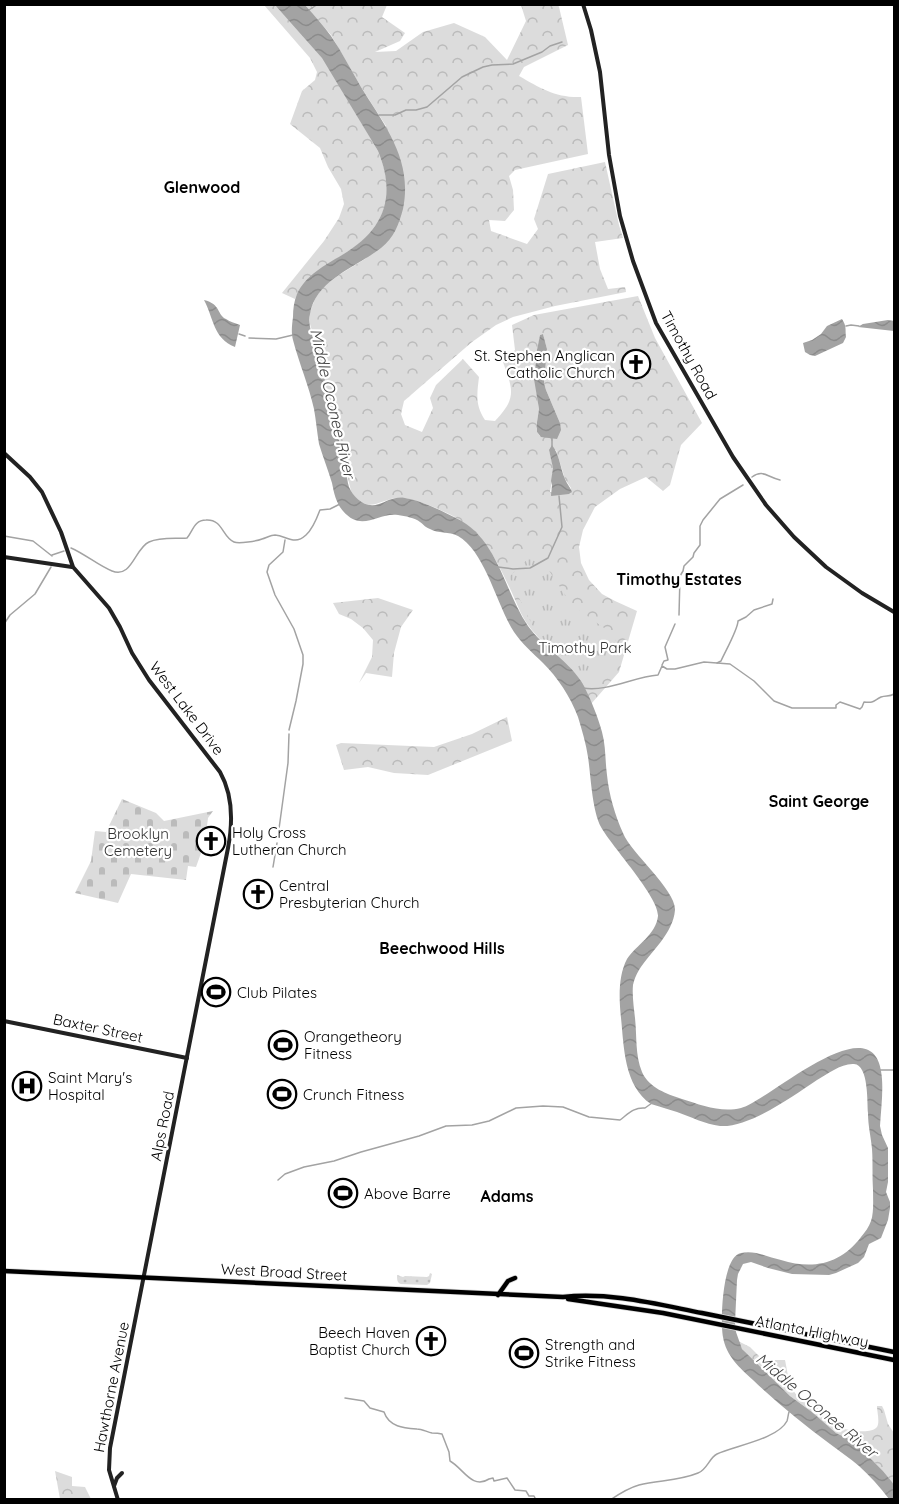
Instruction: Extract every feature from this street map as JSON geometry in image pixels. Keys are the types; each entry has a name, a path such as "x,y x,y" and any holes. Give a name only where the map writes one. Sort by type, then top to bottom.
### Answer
{"main road":[{"name":"Timothy Road","path":"583,4 600,72 609,155 620,216 633,261 656,323 733,457 780,522 825,567 894,612"},
{"name":"West Lake Drive","path":"4,453 30,477 42,492 55,517 73,567 110,608 132,653 149,680 224,777 232,818 231,835 203,978"},
{"path":"60,565 68,556"},
{"path":"4,557 73,567"},
{"name":"Alps Road","path":"144,1277 203,978"},
{"name":"Baxter Street","path":"4,1021 187,1058"},
{"name":"West Broad Street","path":"4,1271 498,1295 606,1296 733,1320"},
{"name":"Hawthorne Avenue","path":"118,1500 109,1470 110,1448 144,1277"},
{"path":"498,1295 508,1281 515,1278"},
{"name":"West Broad Street","path":"563,1297 726,1326"},
{"path":"634,1308 635,1300"},
{"name":"Atlanta Highway","path":"733,1320 894,1352"},
{"name":"Atlanta Highway","path":"726,1326 894,1360"},
{"path":"114,1486 116,1479 122,1473"}],"green space":[{"path":"264,5 275,5 325,61 378,151 387,185 385,206 367,236 310,278 295,299 282,293 324,241 339,218 344,204 341,189 320,148 290,124 302,91 315,80 317,72 310,58"},
{"path":"305,5 387,5 382,17 405,33 400,41 375,52 396,51 423,32 454,23 485,37 507,60 526,21 521,5 558,5 559,7 568,45 524,67 519,76 556,94 581,97 588,154 515,170 509,176 513,190 514,210 505,221 489,220 491,231 527,244 538,229 534,219 548,174 605,162 623,238 595,242 600,269 608,289 625,287 626,292 555,306 513,317 496,325 472,342 404,401 401,414 405,425 422,432 433,408 430,398 436,385 463,359 479,377 478,399 482,415 485,420 495,421 510,400 511,387 503,362 515,350 512,325 534,315 638,296 655,338 702,423 681,445 670,485 663,491 646,477 620,489 595,507 583,530 579,547 581,563 589,580 602,594 637,611 619,672 591,704 583,685 573,671 526,622 488,547 472,529 450,515 418,501 396,498 369,505 357,499 351,491 310,324 310,312 323,287 365,259 392,235 386,126 331,35","holes":["543,334 547,349 544,383 560,423 540,436 537,432 539,409 534,371 540,335","549,450 556,450 571,493 550,492 553,468"]},
{"name":"Timothy Park","path":"536,551 577,609 607,630 617,642 614,656 584,686 538,637 509,577"},
{"path":"378,598 413,610 401,627 394,653 392,677 366,673 359,683 372,657 373,640 363,628 339,614 333,603"},
{"path":"507,717 512,741 428,775 394,773 368,767 344,770 336,745 341,743 434,747 472,734"},
{"name":"Brooklyn Cemetery","path":"122,799 156,813 164,821 213,811 208,818 205,842 196,867 188,866 186,880 131,874 118,903 75,893 91,861 95,831 106,832"},
{"path":"430,1273 432,1274 430,1283 427,1285 401,1284 397,1279 397,1275 427,1277"},
{"path":"738,1341 766,1360 785,1360 790,1382 796,1394 828,1415 838,1427 870,1431 877,1427 877,1406 882,1406 888,1424 894,1433 894,1485 853,1441 836,1433 790,1396 747,1355"},
{"path":"55,1471 72,1477 72,1486 85,1487 91,1499 60,1499"}],"water":[{"path":"275,5 305,5 328,32 395,144 404,175 403,209 393,235 381,248 339,275 320,292 309,319 349,487 357,499 365,504 374,505 398,498 411,499 444,512 470,527 482,538 491,552 528,626 579,677 584,686 602,732 609,790 620,826 635,851 668,892 675,910 670,927 639,970 633,985 637,1052 645,1078 659,1090 670,1095 704,1106 726,1110 741,1108 754,1102 817,1062 839,1052 859,1048 873,1053 881,1071 880,1126 888,1148 886,1192 890,1208 881,1238 869,1244 864,1257 858,1263 829,1275 792,1274 751,1262 743,1264 737,1280 735,1323 742,1349 790,1396 836,1433 853,1441 892,1482 894,1499 889,1499 859,1466 790,1413 743,1371 727,1350 722,1329 722,1305 726,1277 735,1257 741,1253 751,1252 793,1263 825,1262 845,1253 869,1225 873,1210 872,1154 865,1077 859,1066 854,1064 840,1067 757,1117 732,1125 720,1126 651,1104 635,1087 630,1077 625,1053 620,1003 621,980 627,959 654,929 658,916 651,897 598,820 586,747 578,717 571,702 554,675 514,632 483,566 467,543 455,534 433,531 415,519 404,516 391,515 370,520 357,520 343,511 336,498 319,444 312,400 293,340 294,305 297,294 305,281 368,235 383,211 386,183 378,151 322,58"},
{"path":"204,300 213,304 223,317 240,325 235,347 222,339 218,333"},
{"path":"842,319 846,337 843,343 815,356 805,352 803,343 812,340 827,326"},
{"path":"894,321 894,331 858,327 863,324"},
{"path":"543,334 547,349 544,383 560,423 561,430 557,439 541,437 537,432 539,409 534,379 540,335"},
{"path":"552,445 572,492 569,494 551,496 553,468 549,450"}],"waterway":[{"path":"309,10 318,4"},
{"path":"379,115 395,115 406,110 427,107 462,77 483,67 513,64 562,42"},
{"path":"846,326 859,326"},
{"path":"239,334 245,336"},
{"path":"249,338 276,339 293,335"},
{"path":"552,438 552,446"},
{"path":"752,477 762,474 780,480"},
{"path":"679,615 680,576 684,566 700,545 700,526 720,499 743,485"},
{"path":"498,567 530,568 548,558 562,527 559,496"},
{"path":"71,548 107,569 119,572 129,567 144,545 153,540 187,538 196,524 202,520 216,522 230,540 236,543 256,541 275,535 298,540 311,530 320,510 330,509 340,504"},
{"path":"4,536 33,541 52,556"},
{"path":"285,540 283,552 269,565 267,572 275,595 294,629 303,655 289,730"},
{"path":"52,555 64,551"},
{"path":"4,624 10,615 35,594 51,567"},
{"path":"717,663 721,661 738,621 754,610 772,604 773,599"},
{"path":"662,665 668,660 665,647 675,624"},
{"path":"583,688 602,688 658,675 662,666 675,669 704,662 730,664 754,681 774,701 792,708 836,708 840,702 860,709 864,702 872,702 894,694"},
{"path":"278,836 288,763 289,734"},
{"path":"273,867 277,843"},
{"path":"880,1070 894,1070"},
{"path":"278,1180 285,1174 304,1167 334,1161 446,1126 472,1125 489,1121 516,1108 563,1107 589,1117 620,1120 634,1110 645,1108 652,1103"},
{"path":"345,1398 364,1401 370,1408 384,1412 389,1421 398,1426 442,1434 450,1461 468,1477 478,1482 493,1478 494,1481 507,1478 515,1490 526,1491 536,1500"},
{"path":"610,1500 627,1489 639,1485 683,1478 698,1473 717,1454 775,1433 787,1421 789,1412"}],"place":[{"name":"St. Stephen Anglican Catholic Church","path":"636,364"},
{"name":"Holy Cross Lutheran Church","path":"211,841"},
{"name":"Central Presbyterian Church","path":"258,894"},
{"name":"Club Pilates","path":"216,992"},
{"name":"Orangetheory Fitness","path":"283,1045"},
{"name":"Saint Mary's Hospital","path":"27,1086"},
{"name":"Crunch Fitness","path":"282,1094"},
{"name":"Above Barre","path":"343,1193"},
{"name":"Beech Haven Baptist Church","path":"431,1341"},
{"name":"Strength and Strike Fitness","path":"524,1353"}],"district":[{"name":"Glenwood","path":"202,187"},
{"name":"Timothy Estates","path":"679,579"},
{"name":"Saint George","path":"819,801"},
{"name":"Beechwood Hills","path":"442,948"},
{"name":"Adams","path":"507,1196"}],"water label":[{"name":"Middle Oconee River","path":"333,403"},
{"name":"Middle Oconee River","path":"817,1405"}]}
